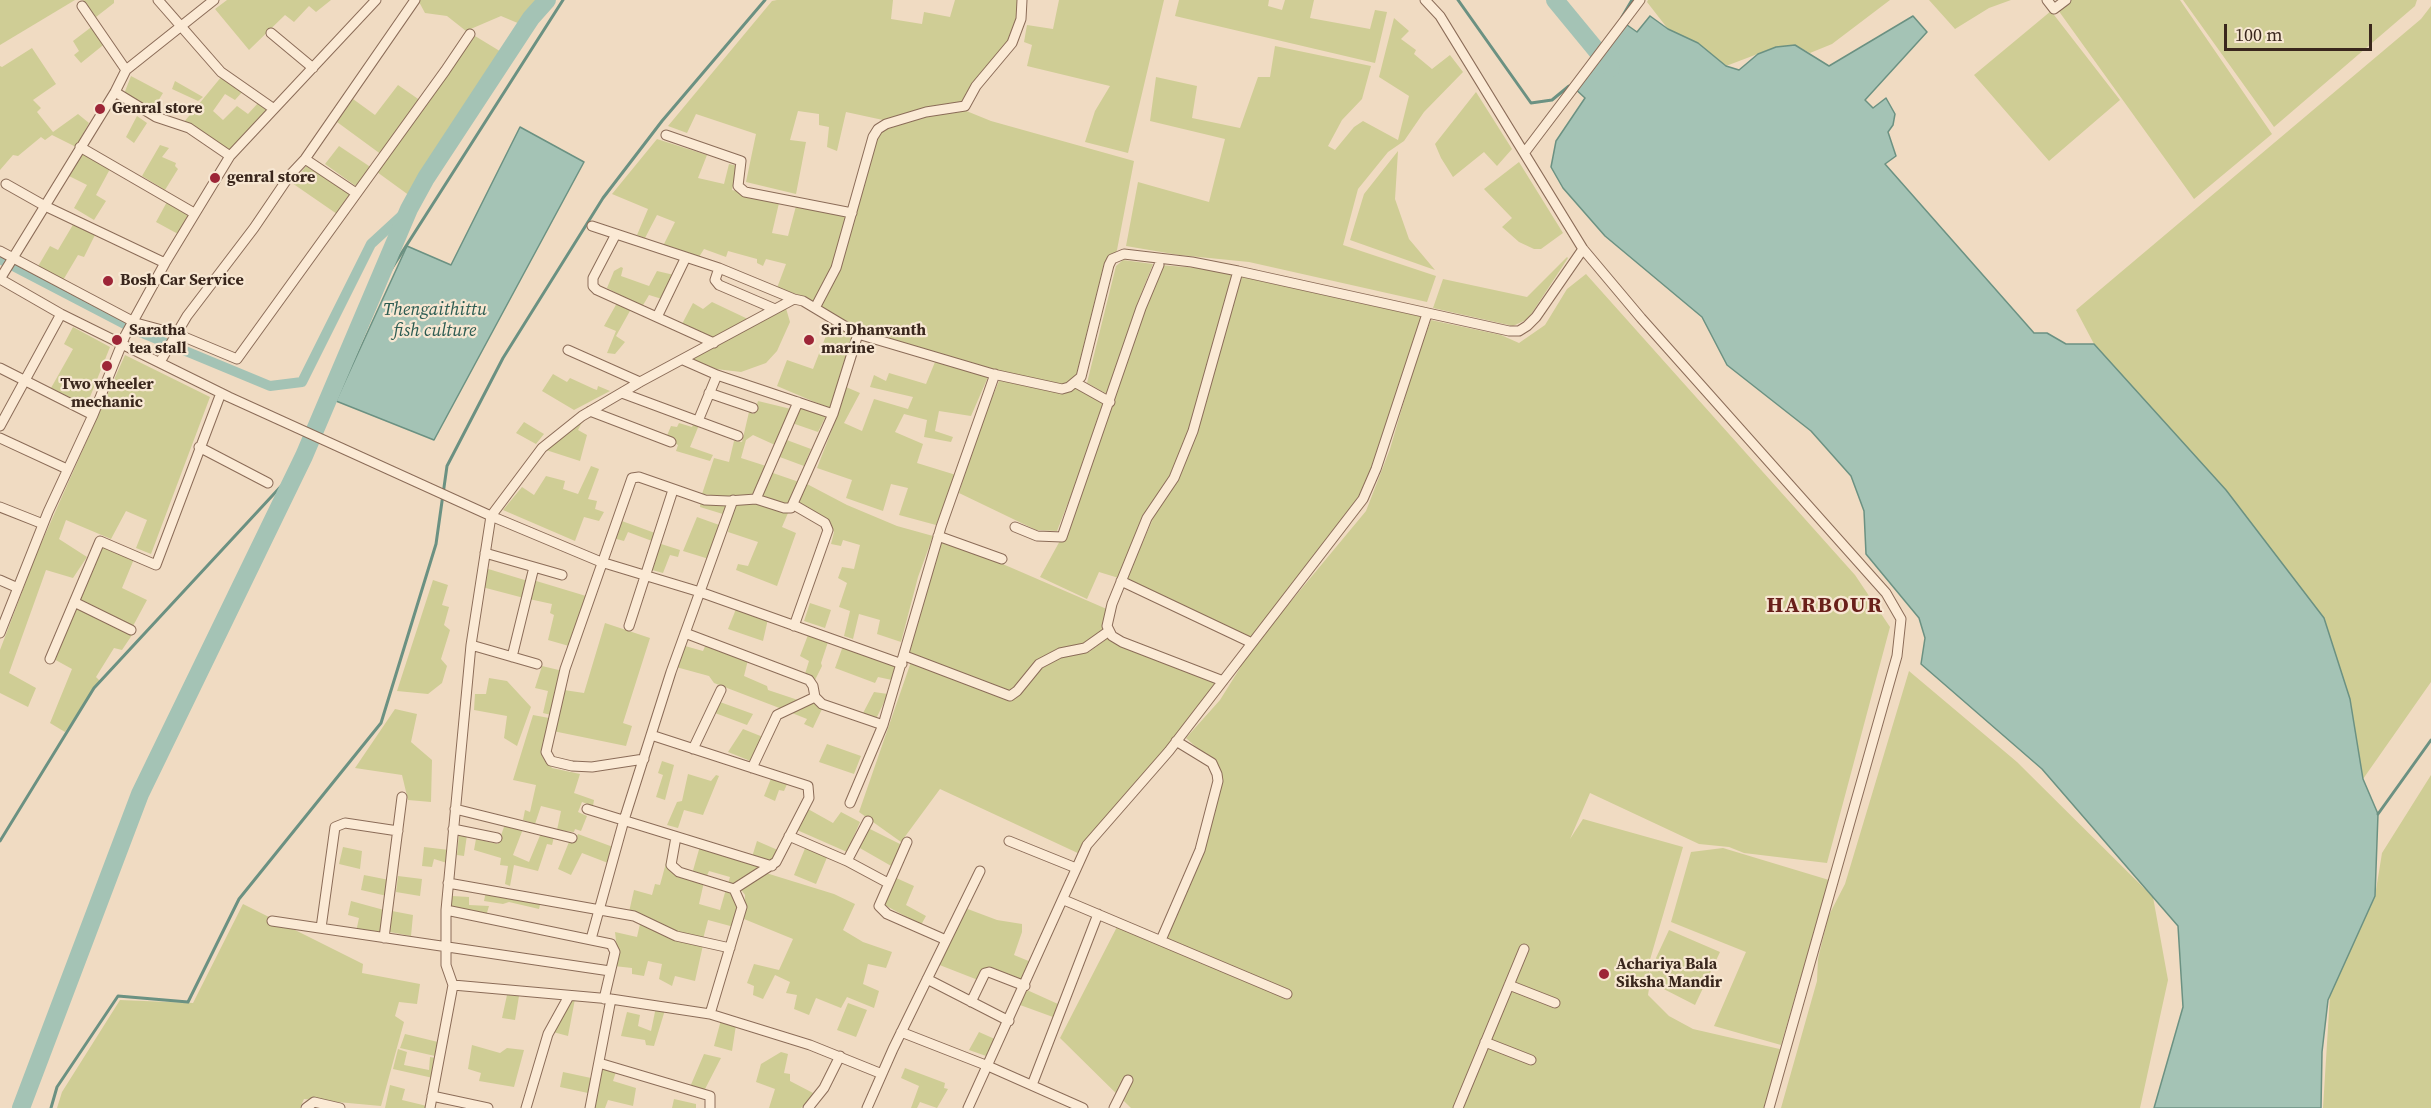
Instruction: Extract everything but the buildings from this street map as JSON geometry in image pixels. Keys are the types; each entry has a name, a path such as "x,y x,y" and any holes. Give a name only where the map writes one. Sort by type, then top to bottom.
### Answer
{"street":[{"path":"158,0 221,72 274,109"},
{"path":"214,0 126,70 115,92 1,278 61,314 123,340 160,362 225,395 491,516 601,562 700,592 794,626 1010,696 1017,692 1028,675 1045,661 1060,653 1085,648 1109,631"},
{"path":"0,633 43,524 93,415 123,340 194,213 230,156 376,0"},
{"path":"160,362 188,316 254,228 290,175 305,159 415,0"},
{"path":"815,308 836,268 873,137 878,129 886,124 926,112 965,106 980,81 1012,43 1021,19 1022,0"},
{"path":"1425,0 1440,16 1583,249 1641,318 1886,594 1901,619 1901,635 1894,667 1769,1108"},
{"path":"1525,152 1640,0"},
{"path":"2047,0 2054,9 2066,0"},
{"path":"82,6 126,70"},
{"path":"271,33 313,68"},
{"path":"0,251 12,261 132,322 237,359 445,72 470,34"},
{"path":"115,92 156,117 189,128 230,156"},
{"path":"666,135 741,161 738,186 745,192 852,213"},
{"path":"80,147 194,213"},
{"path":"305,159 356,193"},
{"path":"6,184 45,206 165,263"},
{"path":"592,226 719,268 815,308 858,334 995,374 1062,389 1076,383 1083,370 1109,265 1116,256 1138,255 1239,271 1427,314 1509,331 1519,331 1536,317 1583,249"},
{"path":"616,234 593,278 593,286 597,290 714,343"},
{"path":"657,317 686,257"},
{"path":"1015,527 1038,536 1062,537 1141,308 1159,265"},
{"path":"719,268 715,280 719,285 775,309"},
{"path":"1223,681 1122,642 1112,636 1107,626 1112,604 1147,518 1173,478 1193,430 1239,271"},
{"path":"430,1108 453,985 446,965 445,948 448,882 471,645 491,516 542,448 590,411 794,299"},
{"path":"0,426 61,314"},
{"path":"968,1108 1088,845 1176,741 1363,499 1376,469 1427,314"},
{"path":"644,759 592,767 572,766 551,761 546,752 565,669 632,478 639,477 705,500 756,499 789,509 794,505 833,414 858,334"},
{"path":"568,350 640,382"},
{"path":"683,360 717,375 833,414"},
{"path":"0,368 93,415"},
{"path":"850,803 883,725 904,660 938,536 995,374"},
{"path":"698,421 717,375"},
{"path":"1076,383 1110,402"},
{"path":"622,393 738,436"},
{"path":"709,393 753,408"},
{"path":"50,659 100,541 156,565 199,447 225,395"},
{"path":"756,499 798,402"},
{"path":"590,411 671,442"},
{"path":"0,438 67,469"},
{"path":"199,447 268,483"},
{"path":"629,626 673,490"},
{"path":"591,939 624,820 651,735 733,500"},
{"path":"794,505 825,523 828,530 794,626"},
{"path":"0,507 43,524"},
{"path":"938,536 1002,559"},
{"path":"485,553 562,575"},
{"path":"512,657 534,567"},
{"path":"0,580 18,588"},
{"path":"1121,581 1252,643"},
{"path":"74,602 131,630"},
{"path":"685,633 809,680 812,682 815,698 822,704 883,725"},
{"path":"471,645 537,664"},
{"path":"693,748 721,690"},
{"path":"752,768 777,715 815,698"},
{"path":"651,735 808,786 808,798 781,855 772,866 735,889"},
{"path":"1161,940 1200,850 1218,781 1212,763 1176,741"},
{"path":"384,938 402,797"},
{"path":"455,808 572,838"},
{"path":"587,809 772,866"},
{"path":"848,861 868,821"},
{"path":"321,928 335,827 345,823 398,831"},
{"path":"453,829 497,838"},
{"path":"789,836 848,861 888,883"},
{"path":"676,837 670,861 675,869 735,889"},
{"path":"1009,841 1076,868"},
{"path":"907,842 879,903 880,909 946,940"},
{"path":"867,1108 901,1032 980,872"},
{"path":"448,882 600,909 643,919 676,936 730,948"},
{"path":"710,1014 742,907 735,889"},
{"path":"1064,900 1287,994"},
{"path":"446,910 591,939 613,946 615,952 610,971 599,1063 590,1108"},
{"path":"1032,1085 1098,914"},
{"path":"272,921 610,971"},
{"path":"1458,1108 1524,949"},
{"path":"971,1002 985,973 989,972 1025,986"},
{"path":"927,979 1009,1021"},
{"path":"453,985 607,999 710,1014 840,1056 882,1074"},
{"path":"1509,985 1555,1003"},
{"path":"526,1108 548,1034 569,996"},
{"path":"901,1032 988,1066 1083,1108"},
{"path":"1485,1042 1531,1060"},
{"path":"808,1108 824,1088 840,1056"},
{"path":"599,1063 710,1096 710,1108"},
{"path":"1114,1108 1128,1080"},
{"path":"432,1096 488,1108"},
{"path":"306,1108 314,1102 340,1108"}],"shaded area":[{"path":"0,0 75,0 0,45"},
{"path":"83,0 114,0 114,3 96,17"},
{"path":"227,0 331,0 316,12 309,6 294,22 285,15 249,50 215,9"},
{"path":"418,0 544,0 520,24 501,16 466,31 447,16 425,13"},
{"path":"893,0 891,19 922,24 924,12 950,17 955,0 1019,0 1015,29 1006,45 962,103 951,106 933,106 883,120 846,112 837,151 827,147 829,127 819,125 819,114 798,111 790,140 806,142 796,194 746,182 756,134 696,114 687,133 668,126 772,1"},
{"path":"1059,0 1164,0 1128,153 1085,142 1095,111 1110,86 1027,66 1032,45 1024,42 1027,25 1053,29"},
{"path":"1179,0 1269,0 1268,6 1282,10 1285,0 1314,0 1310,18 1370,29 1375,10 1387,12 1375,63 1175,16"},
{"path":"1648,0 1890,0 1832,44 1810,53 1795,45 1776,47 1726,66 1710,53 1668,29 1647,2"},
{"path":"1929,0 2011,0 1989,8 1955,29"},
{"path":"2071,0 2180,0 2272,134 2194,199 2058,10"},
{"path":"2183,0 2417,0 2415,6 2274,127"},
{"path":"2431,6 2431,682 2363,779 2350,699 2094,344 2076,310 2421,19"},
{"path":"2051,11 2120,100 2049,161 1974,75"},
{"path":"1394,18 1409,31 1401,39 1416,50 1414,54 1432,69 1450,55 1463,72 1424,112 1404,141 1388,152 1358,189 1343,245 1436,276 1427,302 1249,262 1179,255 1126,246 1138,182 1209,202 1225,139 1150,121 1156,77 1197,86 1192,118 1240,128 1258,77 1270,77 1275,46 1371,66 1362,99 1342,120 1328,146 1335,150 1354,127 1363,121 1398,140 1409,96 1379,77"},
{"path":"94,25 107,42 81,63 74,55 79,51 73,41"},
{"path":"475,36 503,53 410,196 377,172"},
{"path":"32,48 56,84 33,100 41,108 37,112 53,132 78,114 89,123 76,147 52,135 45,140 41,137 18,156 13,155 0,170 0,66 2,67"},
{"path":"131,76 163,93 152,111 124,94"},
{"path":"222,76 243,91 235,100 225,94 213,111 223,120 237,106 248,114 259,102 270,109 230,151 184,122"},
{"path":"175,81 203,97 198,101 172,89"},
{"path":"398,85 421,101 382,155 337,122 353,99 375,115"},
{"path":"1476,92 1512,149 1497,166 1484,152 1453,177 1435,144"},
{"path":"959,108 991,121 1134,161 1117,250 1109,265 1083,370 1062,389 858,334 815,308 836,268 873,137 898,120"},
{"path":"137,116 147,123 134,143 126,137"},
{"path":"657,139 707,155 698,178 724,184 729,164 738,166 732,190 779,203 772,233 788,236 796,206 847,217 832,270 813,302 803,296 777,288 786,264 766,259 763,266 757,263 757,259 728,251 726,257 704,249 699,257 663,246 675,222 657,215 645,238 637,235 648,209 612,194"},
{"path":"160,145 169,148 162,157 176,163 175,166 178,169 165,190 142,176"},
{"path":"339,146 372,168 357,187 325,164"},
{"path":"1398,151 1395,199 1409,239 1435,270 1350,240 1364,194"},
{"path":"84,152 110,169 96,195 106,201 94,220 74,208 87,185 69,176"},
{"path":"1519,162 1563,233 1541,249 1534,249 1519,242 1502,227 1512,218 1484,189"},
{"path":"308,164 351,194 337,214 292,183"},
{"path":"168,200 191,213 178,234 156,222"},
{"path":"74,223 96,233 84,257 78,255 62,282 37,268 50,246 58,250"},
{"path":"1567,257 1528,319 1513,326 1433,308 1443,279 1527,297"},
{"path":"1123,260 1153,264 1139,299 1109,395 1087,383 1116,266"},
{"path":"1159,265 1238,271 1427,314 1363,499 1252,643 1125,581 1154,517 1122,579 1099,572 1087,599 1040,577 1062,537"},
{"path":"623,268 621,276 649,286 657,271 674,275 662,299 649,295 642,307 607,288 614,271"},
{"path":"1586,274 1855,575 1890,627 1827,863 1744,853 1729,847 1699,844 1590,793 1570,839 1583,819 1683,847 1649,963 1649,973 1669,930 1720,952 1695,1005 1650,982 1648,995 1669,1016 1693,1029 1784,1050 1769,1108 1131,1108 1060,1038 1119,923 1160,940 1200,850 1218,767 1186,738 1220,700 1240,668 1246,652 1263,635 1366,511 1390,449 1416,360 1431,320 1501,335 1519,343 1545,325 1567,289"},
{"path":"712,302 750,320 714,339 682,324 693,303 703,309"},
{"path":"617,303 631,309 616,336 625,342 615,354 607,353 616,331 604,326"},
{"path":"785,305 790,322 777,351 766,363 741,372 716,369 691,359"},
{"path":"831,323 854,335 831,409 777,386 787,360 813,369"},
{"path":"73,327 110,347 86,407 51,388 73,349 64,344"},
{"path":"125,355 210,397 151,554 136,548 147,520 126,511 111,539 66,520 59,539 87,557 73,578 46,570 9,673 36,688 28,707 0,693 0,650 36,555"},
{"path":"935,362 988,377 971,416 939,411 935,431 953,437 951,442 924,437 927,420 904,414 895,432 923,444 917,463 956,475 936,525 899,515 908,488 891,484 883,511 846,498 852,480 817,468 846,387 860,393 844,423 862,431 874,399 908,409 913,397 870,387 874,375 886,381 889,373 926,384"},
{"path":"553,374 567,382 570,378 597,390 598,386 610,391 574,410 542,391"},
{"path":"999,381 1076,386 1107,404 1057,531 1036,530 959,493 976,436"},
{"path":"758,401 791,409 775,445 753,435 746,440 741,458 766,466 752,495 728,497 702,494 714,458 729,462 734,441 742,442 749,412 754,414"},
{"path":"800,405 827,414 818,432 792,423"},
{"path":"578,421 582,422 578,430 587,435 580,461 546,450"},
{"path":"524,422 544,434 536,444 516,433"},
{"path":"679,423 692,427 694,423 699,425 690,447 713,455 710,461 676,451 678,445 666,438 671,426 677,427"},
{"path":"784,439 811,449 804,466 777,456"},
{"path":"591,466 599,469 588,499 597,501 595,509 604,512 599,521 584,517 575,541 503,510 522,487 534,495 546,476 565,481 563,489 578,494"},
{"path":"770,472 799,482 789,506 759,496"},
{"path":"807,484 847,505 897,526 933,536 918,577 901,642 877,634 880,620 859,614 853,639 844,636 850,611 839,607 847,583 838,578 842,567 854,569 860,545 843,540 841,546 831,544 834,532 830,522 798,503"},
{"path":"701,500 730,503 726,515 700,507"},
{"path":"735,504 755,504 788,513 782,527 796,533 777,586 736,570 738,564 748,566 758,542 728,532"},
{"path":"697,517 722,526 709,559 683,551"},
{"path":"619,520 655,533 652,541 628,532 624,541 613,538"},
{"path":"938,536 1109,610 1107,626 1092,645 1061,653 1089,652 1108,638 1223,681 1082,855 940,789 901,842 859,812 912,659 905,656"},
{"path":"658,543 680,550 678,557 670,555 663,573 652,570"},
{"path":"101,544 134,559 122,588 147,600 133,626 136,629 122,650 114,648 96,677 100,681 65,732 50,723 72,669 52,658"},
{"path":"485,568 528,581 524,598 482,587"},
{"path":"433,580 448,585 442,605 449,607 444,625 450,630 441,659 447,666 442,683 428,694 397,691"},
{"path":"533,580 586,596 569,646 548,640 554,615 550,613 552,604 529,599"},
{"path":"810,603 831,610 825,628 804,621"},
{"path":"736,609 768,619 763,641 728,629"},
{"path":"605,623 650,638 623,723 632,726 626,746 553,731 564,690 584,693"},
{"path":"808,635 828,642 822,666 815,680 804,677 809,661 800,656"},
{"path":"706,644 748,660 744,676 767,686 768,690 801,701 782,709 714,683 709,676 676,667 685,646 703,651"},
{"path":"843,646 899,665 892,680 878,677 875,683 835,668"},
{"path":"542,666 563,671 551,715 543,713 548,691 535,688"},
{"path":"1909,671 2017,762 2153,897 2168,980 2140,1108 1781,1108 1817,981 1818,959 1828,917 1845,884"},
{"path":"489,678 507,681 531,707 517,746 504,738 507,716 474,710 475,694 486,694"},
{"path":"874,692 888,694 876,719 862,715"},
{"path":"720,702 753,714 747,725 715,713"},
{"path":"814,702 823,707 813,728 804,724 807,719 787,711"},
{"path":"395,709 417,714 411,742 432,760 431,802 408,800 402,775 355,768"},
{"path":"533,715 549,718 542,756 552,768 580,774 574,793 594,800 593,806 582,802 578,812 587,816 581,831 557,830 561,811 541,806 535,824 523,820 525,810 530,812 536,785 513,780"},
{"path":"743,729 763,737 753,762 728,752"},
{"path":"827,744 861,756 854,774 819,762"},
{"path":"662,761 674,765 665,800 656,797 663,775 658,773"},
{"path":"688,774 711,781 716,775 719,776 703,815 684,810 678,828 667,825 677,802 682,801"},
{"path":"2431,775 2431,1108 2323,1108 2330,995 2375,896 2382,853"},
{"path":"772,776 788,782 784,791 779,790 775,801 764,796"},
{"path":"808,809 833,823 841,812 860,822 847,852 797,830"},
{"path":"505,824 523,829 513,855 529,862 541,833 554,837 552,845 547,844 538,871 514,865 510,886 505,884 508,866 500,865 501,858 474,850 476,839 498,844"},
{"path":"868,828 902,845 893,867 858,847"},
{"path":"578,834 613,847 608,863 582,853 571,875 558,869 569,842 574,842"},
{"path":"459,835 467,835 464,856 457,855"},
{"path":"757,841 780,851 772,864 752,857"},
{"path":"700,846 767,867 735,886 728,884 730,877 709,871 706,878 692,874"},
{"path":"806,846 828,855 816,884 794,875"},
{"path":"343,847 362,851 360,869 339,864"},
{"path":"424,847 449,850 447,863 434,859 432,867 422,866"},
{"path":"1723,848 1829,880 1781,1045 1714,1026 1746,952 1671,922 1691,852"},
{"path":"666,863 679,875 704,882 699,904 720,910 726,889 735,896 740,909 734,927 708,920 703,939 672,933 629,912 634,890 652,895 655,884 660,885"},
{"path":"766,873 834,894 855,904 843,930 863,942 892,952 886,968 868,964 863,984 879,991 874,1008 847,997 841,1008 816,998 809,1015 794,1009 797,995 786,993 790,982 775,975 763,999 753,995 754,986 747,983 754,964 779,970 793,939 744,919 745,895 740,888"},
{"path":"364,875 389,880 387,896 361,890"},
{"path":"398,876 422,879 420,896 396,892"},
{"path":"894,877 914,886 906,905 926,916 921,925 883,904"},
{"path":"486,891 541,901 539,909 509,902 503,904 484,901"},
{"path":"452,896 469,897 469,905 489,906 486,916 450,909"},
{"path":"351,901 384,910 382,935 356,932 359,918 348,915"},
{"path":"243,904 363,964 362,973 420,984 417,1004 399,1002 395,1016 404,1022 381,1106 304,1099 300,1108 57,1108 62,1092 120,1000 193,1003"},
{"path":"965,908 997,920 1022,924 1022,932 1014,955 1031,962 1024,984 984,968 978,980 937,964"},
{"path":"392,911 413,915 411,936 390,932"},
{"path":"640,924 703,945 695,981 675,976 672,986 659,979 662,964 648,961 644,976 632,974 632,968 614,966 617,949 615,932 637,937"},
{"path":"1027,990 1058,1004 1053,1017 1020,1005"},
{"path":"507,995 519,996 515,1020 502,1018"},
{"path":"570,998 575,999 568,1036 553,1032"},
{"path":"848,1003 867,1010 856,1037 837,1030"},
{"path":"656,1007 665,1010 654,1046 646,1045 645,1040 621,1036 627,1012 640,1015 638,1026 651,1031"},
{"path":"721,1020 736,1025 732,1051 714,1046"},
{"path":"979,1032 997,1040 989,1057 969,1050"},
{"path":"405,1034 438,1042 435,1056 400,1048"},
{"path":"472,1045 500,1053 507,1048 524,1050 514,1087 479,1081 481,1073 468,1069"},
{"path":"398,1049 407,1052 404,1065 429,1070 430,1057 436,1058 433,1078 393,1069"},
{"path":"781,1052 788,1054 784,1073 790,1074 790,1081 815,1094 801,1108 769,1108 775,1089 756,1082 761,1064"},
{"path":"704,1054 721,1058 704,1091 690,1087"},
{"path":"603,1068 616,1072 613,1081 636,1088 633,1106 608,1100 605,1108 594,1108"},
{"path":"905,1068 945,1083 944,1088 948,1089 937,1108 920,1102 917,1108 911,1108 919,1086 901,1078"},
{"path":"563,1072 591,1078 588,1093 560,1087"},
{"path":"390,1085 405,1089 402,1100 427,1106 426,1108 385,1108"},
{"path":"674,1099 696,1104 696,1108 672,1108"}],"water":[{"path":"1650,16 1668,29 1698,43 1726,66 1739,70 1758,54 1776,47 1795,45 1829,66 1913,16 1927,32 1865,100 1873,108 1886,98 1895,114 1893,125 1888,132 1896,156 1885,164 2034,333 2047,333 2066,344 2094,344 2226,490 2324,618 2350,699 2363,779 2378,814 2375,896 2328,1000 2322,1052 2321,1108 2154,1108 2183,1007 2178,926 2042,769 1921,664 1925,638 1919,618 1866,554 1864,511 1851,476 1811,431 1727,365 1702,317 1605,236 1563,188 1551,167 1556,141 1585,98 1571,85 1620,20 1637,32"},
{"name":"Thengaithittu fish culture","path":"520,127 584,162 434,440 336,401 407,246 451,265"}],"waterway":[{"path":"21,1108 140,794 304,456 409,209 426,178 531,18 547,0"},
{"path":"0,841 94,688 310,455 385,279 563,0"},
{"path":"51,1108 57,1087 118,996 188,1002 239,899 381,723 436,544 447,466 503,358 603,198 662,121 765,0"},
{"path":"1458,0 1531,103 1552,100 1569,86"},
{"path":"1555,0 1611,68"},
{"path":"1622,17 1632,0"},
{"path":"0,259 142,333 270,386 302,382 371,244 409,209"},
{"path":"2378,814 2431,740"}],"place":[{"name":"Genral store","path":"100,109"},
{"name":"genral store","path":"215,178"},
{"name":"Bosh Car Service","path":"108,281"},
{"name":"Saratha tea stall","path":"117,340"},
{"name":"Sri Dhanvanth marine","path":"809,340"},
{"name":"Two wheeler mechanic","path":"107,366"},
{"name":"Achariya Bala Siksha Mandir","path":"1604,974"}],"district":[{"name":"HARBOUR","path":"1825,606"}]}
